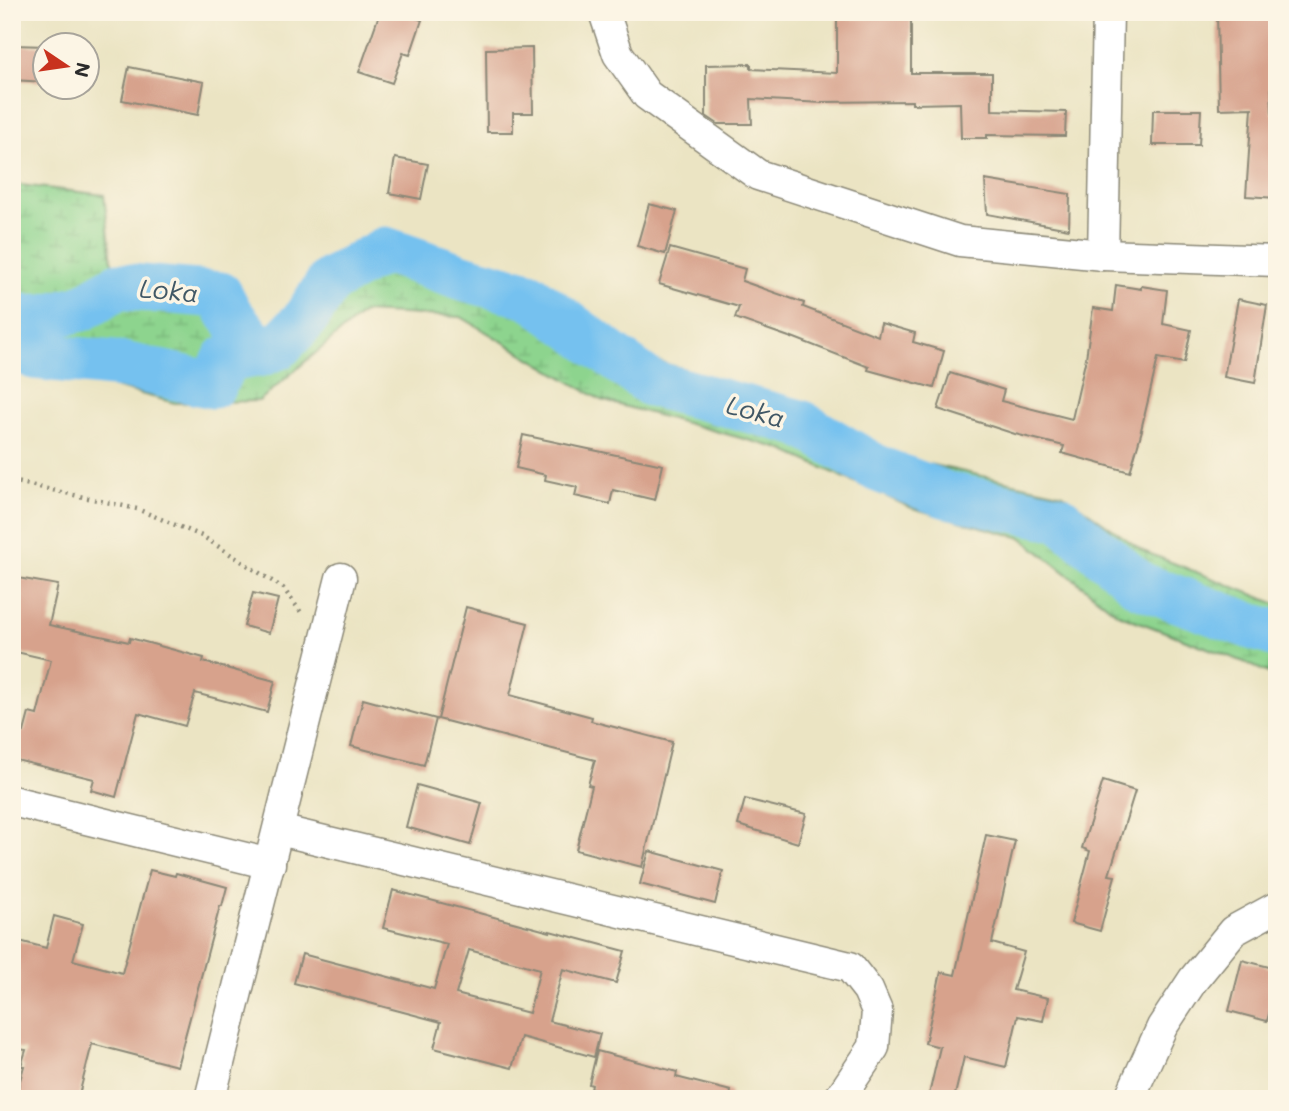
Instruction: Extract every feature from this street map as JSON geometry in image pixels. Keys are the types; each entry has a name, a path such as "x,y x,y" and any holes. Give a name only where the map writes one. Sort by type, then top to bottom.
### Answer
{"street":[{"path":"604,12 618,54 647,95 758,175 960,241 1103,255 1277,261"},
{"path":"1103,255 1108,12"},
{"path":"210,1099 341,578"},
{"path":"12,801 270,864"},
{"path":"279,830 850,967 868,990 877,1011 874,1047 839,1099"},
{"path":"1129,1099 1162,1027 1193,980 1233,931 1277,907"}],"path":[{"path":"12,481 137,509 202,536 283,588 325,642"}],"green space":[{"path":"12,184 104,195 113,271 225,276 266,333 313,275 385,243 531,285 656,361 802,402 897,457 1063,494 1143,551 1277,604 1277,677 1118,614 1022,538 912,508 781,449 601,400 461,317 364,312 259,401 175,403 21,362 12,357"}],"building":[{"path":"380,12 398,12 422,20 410,55 403,53 392,83 359,72"},
{"path":"869,12 911,12 911,73 992,73 992,110 1066,112 1065,136 987,135 987,138 961,138 960,103 822,103 751,99 752,124 718,124 706,116 706,65 751,64 751,69 837,73 837,19 869,18"},
{"path":"1217,12 1269,12 1272,113 1277,113 1277,198 1246,196 1252,108 1219,109"},
{"path":"12,45 32,46 32,81 12,80"},
{"path":"532,48 533,113 513,113 513,132 487,132 486,49"},
{"path":"129,67 204,82 198,115 122,100"},
{"path":"1153,110 1201,110 1199,145 1152,145"},
{"path":"395,158 428,164 421,199 389,193"},
{"path":"985,180 1070,194 1069,229 987,214"},
{"path":"649,204 677,211 665,254 637,246"},
{"path":"670,248 745,269 742,281 804,303 803,307 878,336 881,323 915,333 913,342 944,351 934,388 868,370 869,367 735,318 739,307 659,284"},
{"path":"1116,285 1167,290 1163,324 1191,330 1184,363 1158,358 1130,472 1062,453 1064,446 1015,434 938,409 950,373 1004,390 1001,401 1072,419 1086,358 1093,308 1113,311"},
{"path":"1238,299 1267,305 1255,383 1224,377"},
{"path":"523,435 663,465 655,500 613,490 610,504 575,496 577,487 545,480 546,475 516,468"},
{"path":"12,577 58,585 49,625 129,642 130,638 204,658 203,662 275,681 267,712 195,693 185,726 138,713 116,797 91,790 94,779 12,759 12,729 24,732 29,713 37,715 51,660 12,651"},
{"path":"253,593 278,599 269,633 244,626"},
{"path":"466,607 528,623 510,695 592,717 591,721 672,742 642,867 576,850 592,786 588,785 595,760 438,719"},
{"path":"363,699 436,719 424,765 351,746"},
{"path":"1103,781 1135,791 1109,875 1115,876 1100,931 1071,923 1090,851 1082,848"},
{"path":"417,785 482,803 470,845 406,827"},
{"path":"745,799 806,814 798,843 738,825"},
{"path":"986,835 1015,841 992,943 1024,952 1013,990 1048,998 1043,1021 1018,1016 1006,1067 964,1057 954,1099 928,1099 940,1047 925,1043 941,972 955,975"},
{"path":"649,851 723,871 715,904 640,884"},
{"path":"150,870 175,876 176,873 227,887 177,1066 92,1044 78,1099 15,1099 26,1050 12,1048 12,939 46,948 54,916 83,924 73,960 122,973"},
{"path":"393,890 625,951 616,983 563,969 549,1021 600,1034 594,1057 521,1037 512,1068 434,1048 441,1022 294,983 302,954 434,989 447,944 383,928","holes":["469,950 540,969 529,1013 456,994"]},
{"path":"1242,960 1277,969 1277,985 1267,1021 1229,1011"},
{"path":"597,1051 677,1072 676,1077 731,1091 730,1099 589,1099 592,1085 589,1084"}],"waterway":[{"name":"Loka","path":"12,340 34,356 122,365 213,385 226,359 261,353 279,346 305,319 330,281 385,250 466,278 529,295 650,383 800,423 878,469 947,495 1059,518 1140,585 1277,634"},
{"name":"Loka","path":"12,322 14,318 45,317 82,308 118,286 220,295 229,313 261,353"}]}
